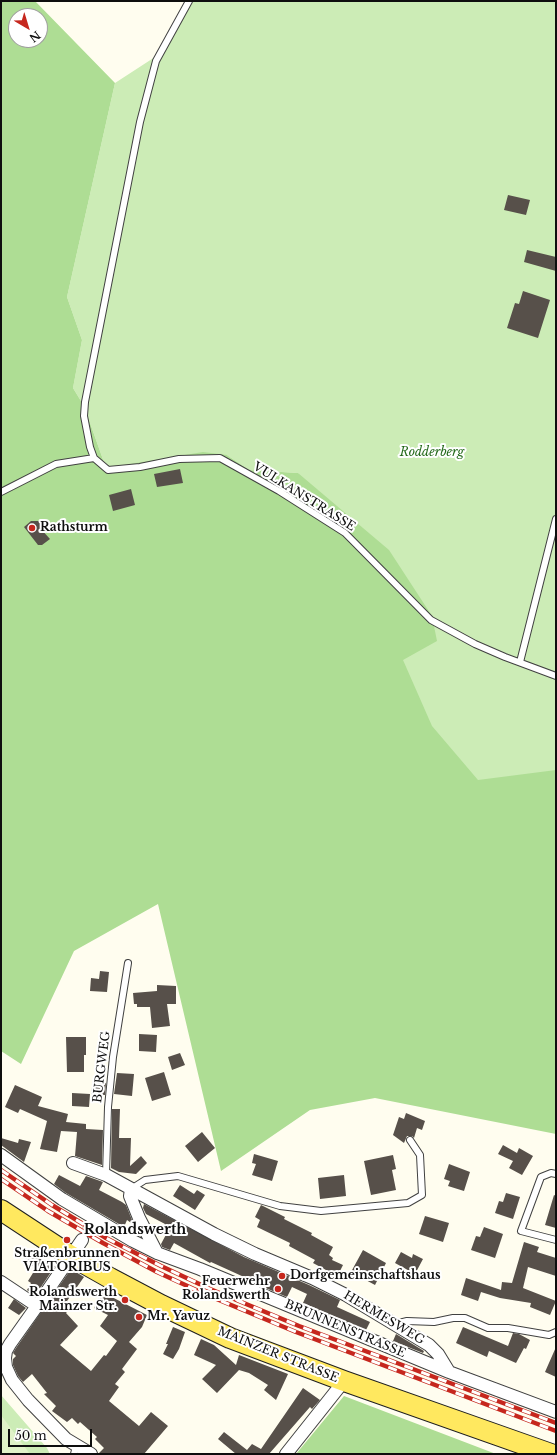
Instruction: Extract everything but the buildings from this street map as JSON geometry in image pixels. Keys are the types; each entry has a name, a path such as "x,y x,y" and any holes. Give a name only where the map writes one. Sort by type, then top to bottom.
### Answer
{"main road":[{"name":"MAINZER STRASSE","path":"1,1210 71,1256 161,1305 230,1338 344,1381 551,1454"}],"street":[{"name":"BRUNNENSTRASSE","path":"1,1155 93,1220 157,1253 207,1272 449,1372 556,1412"},
{"name":"HERMESWEG","path":"73,1163 111,1178 234,1244 332,1288 429,1345 438,1354 449,1372"},
{"path":"131,1189 130,1196 139,1218 157,1253"},
{"path":"82,1240 6,1351 4,1368 28,1400 75,1450 90,1454"},
{"path":"1,1282 37,1306"},
{"path":"286,1454 344,1381"}],"lane":[{"path":"1,492 56,464 94,458 84,416 85,402 140,122 156,61 189,1"},
{"name":"VULKANSTRASSE","path":"94,458 108,470 140,467 179,459 220,458 279,491 345,533 431,620 474,644 556,676"},
{"path":"520,662 556,519"},
{"name":"BURGWEG","path":"111,1178 109,1100 113,1057 128,963"},
{"path":"131,1189 145,1180 178,1176 280,1206 321,1211 408,1203 422,1195 420,1155 410,1140"},
{"path":"556,1174 552,1173 541,1176 521,1231 556,1240"},
{"path":"395,1324 407,1320 434,1322 453,1318 465,1318 488,1328 508,1328 549,1335 556,1332"}],"green space":[{"path":"1,1 35,1 42,8 8,8 8,48 48,48 48,14 115,83 67,297 82,340 73,388 84,406 106,468 203,452 227,455 249,470 298,473 389,550 432,616 437,641 403,660 432,726 478,780 556,770 556,1134 375,1098 310,1110 221,1171 158,904 74,951 21,1064 1,1051"},
{"name":"Rodderberg","path":"192,1 556,1 556,787 487,799 442,774 298,473 249,470 227,455 106,468 84,406 73,388 82,340 67,297 115,83 155,57"},
{"path":"1,1395 47,1448 50,1454 1,1454"},
{"path":"344,1396 496,1454 296,1454"},
{"path":"1,1415 30,1454 1,1454"}],"tunnel":[{"path":"82,1240 92,1222"}],"railway":[{"path":"1,1170 52,1205 106,1238 210,1289 299,1326 556,1423"},
{"path":"1,1179 48,1211 103,1243 157,1272 207,1295 296,1332 556,1431"}],"place":[{"name":"Rathsturm","path":"32,528"},
{"name":"Straßenbrunnen VIATORIBUS","path":"67,1240"},
{"name":"Dorfgemeinschaftshaus","path":"282,1276"},
{"name":"Feuerwehr Rolandswerth","path":"278,1289"},
{"name":"Rolandswerth Mainzer Str.","path":"125,1300"},
{"name":"Mr. Yavuz","path":"139,1317"}],"district":[{"name":"Rolandswerth","path":"135,1230"}]}
